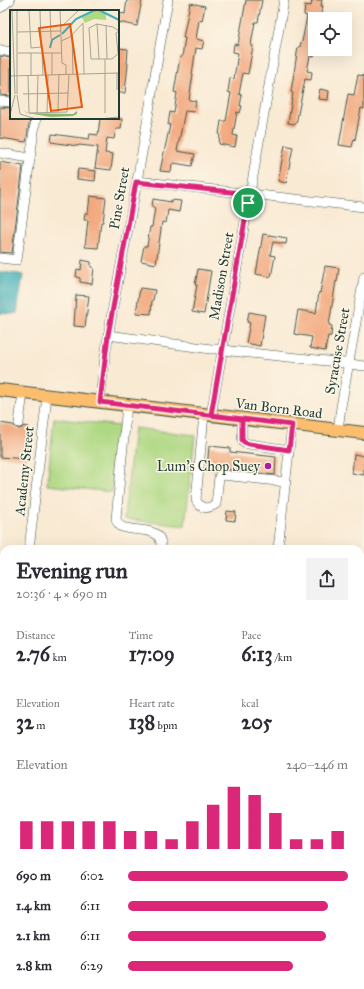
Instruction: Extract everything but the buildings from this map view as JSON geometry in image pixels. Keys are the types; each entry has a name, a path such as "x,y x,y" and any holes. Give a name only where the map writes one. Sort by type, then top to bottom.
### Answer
{"main road":[{"name":"Van Born Road","path":"0,390 364,434"}],"street":[{"path":"0,8 10,0"},
{"name":"Pine Street","path":"100,402 108,335 168,0"},
{"name":"Madison Street","path":"284,0 222,350 207,415 196,500 198,505 203,508 208,508 216,504 220,475 286,482"},
{"path":"0,50 10,52"},
{"path":"0,101 10,102"},
{"path":"0,258 17,260 36,119"},
{"path":"0,154 30,158"},
{"path":"136,182 364,207"},
{"name":"Syracuse Street","path":"338,430 364,277"},
{"path":"108,335 211,349 364,366"},
{"path":"19,423 23,393"},
{"name":"Academy Street","path":"30,545 47,396"},
{"path":"127,405 116,519 118,524 123,528 155,533 160,538 162,545"},
{"path":"242,419 242,440 244,442 289,450"},
{"path":"278,545 292,425"}],"green space":[{"path":"54,418 119,426 112,492 47,485"},
{"path":"134,428 195,435 185,526 124,519"}],"water":[{"path":"0,272 23,275 17,313 0,313"}],"place":[{"name":"Lum's Chop Suey","path":"268,466"}],"route":[{"path":"136,182 250,194 248,203 211,415 292,425 289,450 244,442 242,440 242,419 100,402 108,335 136,182"}]}
